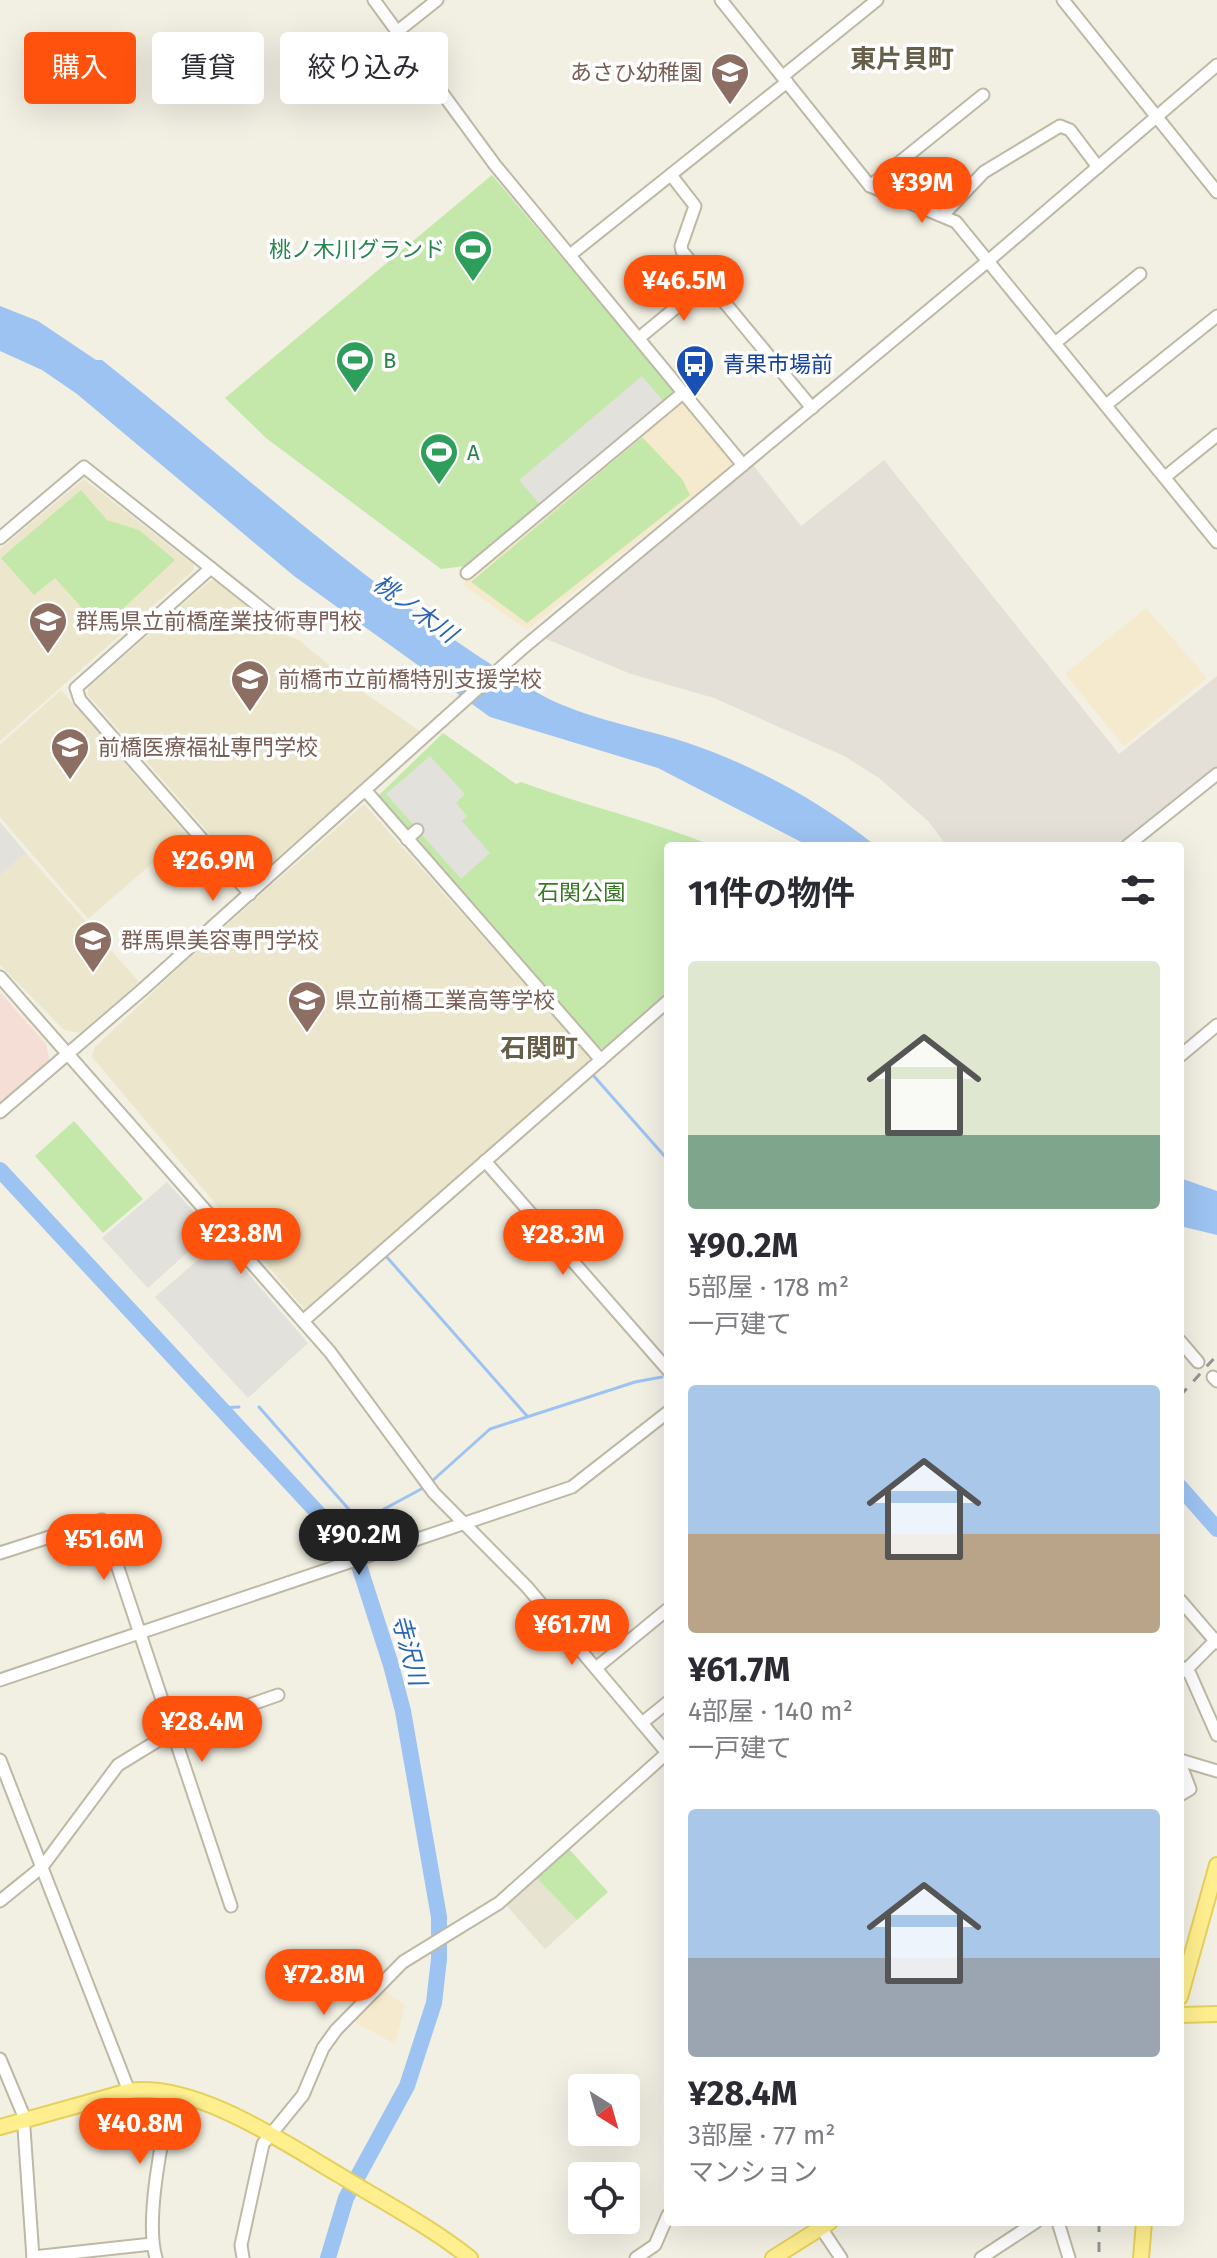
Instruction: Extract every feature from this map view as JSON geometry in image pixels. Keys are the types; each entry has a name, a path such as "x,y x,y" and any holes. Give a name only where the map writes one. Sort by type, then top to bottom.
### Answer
{"main road":[{"path":"1184,1983 1217,1865"},
{"path":"1184,2015 1217,2014"},
{"path":"0,2127 129,2091 147,2088 173,2095 271,2134 421,2222 470,2258"},
{"path":"773,2258 819,2226"},
{"path":"1141,2258 1144,2226"}],"street":[{"path":"374,0 495,165 743,465"},
{"path":"398,31 437,0"},
{"path":"721,0 870,186 944,214 956,222 1217,542"},
{"path":"570,255 671,175 877,0"},
{"path":"1063,0 1217,192"},
{"path":"0,1112 250,894 516,654 988,261 1217,65"},
{"path":"870,186 983,95"},
{"path":"944,214 984,172 1060,126 1070,130 1098,167"},
{"path":"671,175 695,206 681,249 812,408"},
{"path":"1055,343 1140,274"},
{"path":"639,338 707,282"},
{"path":"1106,405 1217,316"},
{"path":"467,573 684,392"},
{"path":"1165,477 1217,435"},
{"path":"0,538 84,467 285,627"},
{"path":"211,568 76,688 80,700 250,894"},
{"path":"1132,842 1217,774"},
{"path":"366,791 601,1060"},
{"path":"407,839 417,830"},
{"path":"0,977 303,1321 463,1526 527,1587 664,1748"},
{"path":"303,1321 664,1005"},
{"path":"1184,1053 1217,1025"},
{"path":"485,1161 664,1365"},
{"path":"1184,1346 1198,1362"},
{"path":"0,1680 572,1487 664,1415"},
{"path":"0,1553 102,1520 231,1906"},
{"path":"1184,1605 1216,1641 1184,1668 1217,1735"},
{"path":"596,1668 664,1612"},
{"path":"0,1901 42,1867 118,1765 172,1732 278,1695"},
{"path":"642,1723 664,1705"},
{"path":"243,2258 241,2245 263,2144 303,2095 329,2038 392,1971 425,1947 499,1903 664,1757"},
{"path":"0,1760 129,2091"},
{"path":"1184,1763 1217,1771"},
{"path":"1184,1773 1190,1789 1184,1793"},
{"path":"0,2059 23,2114 33,2258 152,2244"},
{"path":"156,2258 152,2244 158,2163 173,2095"},
{"path":"636,2258 655,2245 664,2224"},
{"path":"823,2226 841,2258"},
{"path":"981,2258 1030,2226"},
{"path":"1059,2226 1069,2258"}],"shaded area":[{"path":"642,376 665,403 541,506 519,480"},
{"path":"681,399 734,464 527,630 462,584"},
{"path":"884,460 1119,754 1217,676 1217,768 1123,842 944,842 928,821 879,778 844,756 714,698 631,674 544,638 753,465 801,526"},
{"name":"群馬県立前橋産業技術専門校","path":"84,479 193,564 194,570 0,741 0,549"},
{"name":"前橋市立前橋特別支援学校","path":"211,580 217,580 285,635 299,640 353,685 423,733 259,883 251,881 87,694 89,687"},
{"path":"1146,608 1207,678 1124,746 1065,674"},
{"name":"前橋医療福祉専門学校","path":"61,690 186,834 88,919 0,817 0,745"},
{"path":"430,756 465,794 456,803 467,816 462,821 490,853 461,879 386,794"},
{"path":"364,804 590,1057 591,1063 305,1310 92,1057 94,1048 185,962"},
{"path":"0,822 26,853 0,875"},
{"path":"26,853 139,982 80,1033 64,1030 0,965 0,875"},
{"path":"0,992 46,1044 50,1063 0,1106"},
{"path":"167,1182 211,1231 148,1288 102,1238"},
{"path":"220,1241 308,1343 248,1398 155,1297"},
{"path":"535,1876 577,1920 545,1949 506,1905"},
{"path":"382,1989 405,2005 395,2044 351,2020"}],"green space":[{"name":"桃ノ木川グランド","path":"492,175 675,392 675,397 474,565 441,569 266,438 225,398"},
{"path":"642,437 682,479 690,495 527,623 471,582"},
{"path":"81,490 107,520 139,530 175,560 101,629 55,578 34,595 1,558"},
{"name":"石関公園","path":"443,733 516,784 521,782 702,842 664,842 664,997 605,1049 600,1048 378,796"},
{"path":"74,1121 143,1199 103,1233 35,1156"},
{"path":"568,1848 608,1892 577,1920 535,1876"}],"water":[{"path":"0,306 38,321 96,360 102,360 363,573 473,653 531,689 586,714 685,742 761,773 809,799 871,842 801,842 658,768 490,717 294,576 77,394 42,370 0,351"},
{"path":"1184,1179 1217,1191 1217,1235 1184,1227"}],"waterway":[{"path":"592,1074 664,1155"},
{"name":"寺沢川","path":"0,1170 355,1553 391,1665 403,1711 439,1917 439,1959 434,2003 407,2086 346,2198 328,2258"},
{"path":"385,1255 527,1416"},
{"path":"431,1482 490,1429 635,1382 662,1377"},
{"path":"219,1408 239,1407"},
{"path":"259,1407 360,1522 425,1487"},
{"path":"1184,1492 1217,1529"}],"railway":[{"path":"1184,1392 1217,1355"},
{"path":"1099,2226 1099,2258"}],"place":[{"name":"あさひ幼稚園","path":"730,106"},
{"name":"桃ノ木川グランド","path":"473,283"},
{"name":"B","path":"355,394"},
{"name":"青果市場前","path":"695,398"},
{"name":"A","path":"439,486"},
{"name":"群馬県立前橋産業技術専門校","path":"48,655"},
{"name":"前橋市立前橋特別支援学校","path":"250,713"},
{"name":"前橋医療福祉専門学校","path":"70,781"},
{"name":"群馬県美容専門学校","path":"93,974"},
{"name":"県立前橋工業高等学校","path":"307,1034"}],"district":[{"name":"東片貝町","path":"902,59"},
{"name":"石関町","path":"539,1048"}],"water label":[{"name":"桃ノ木川","path":"415,609"}]}
